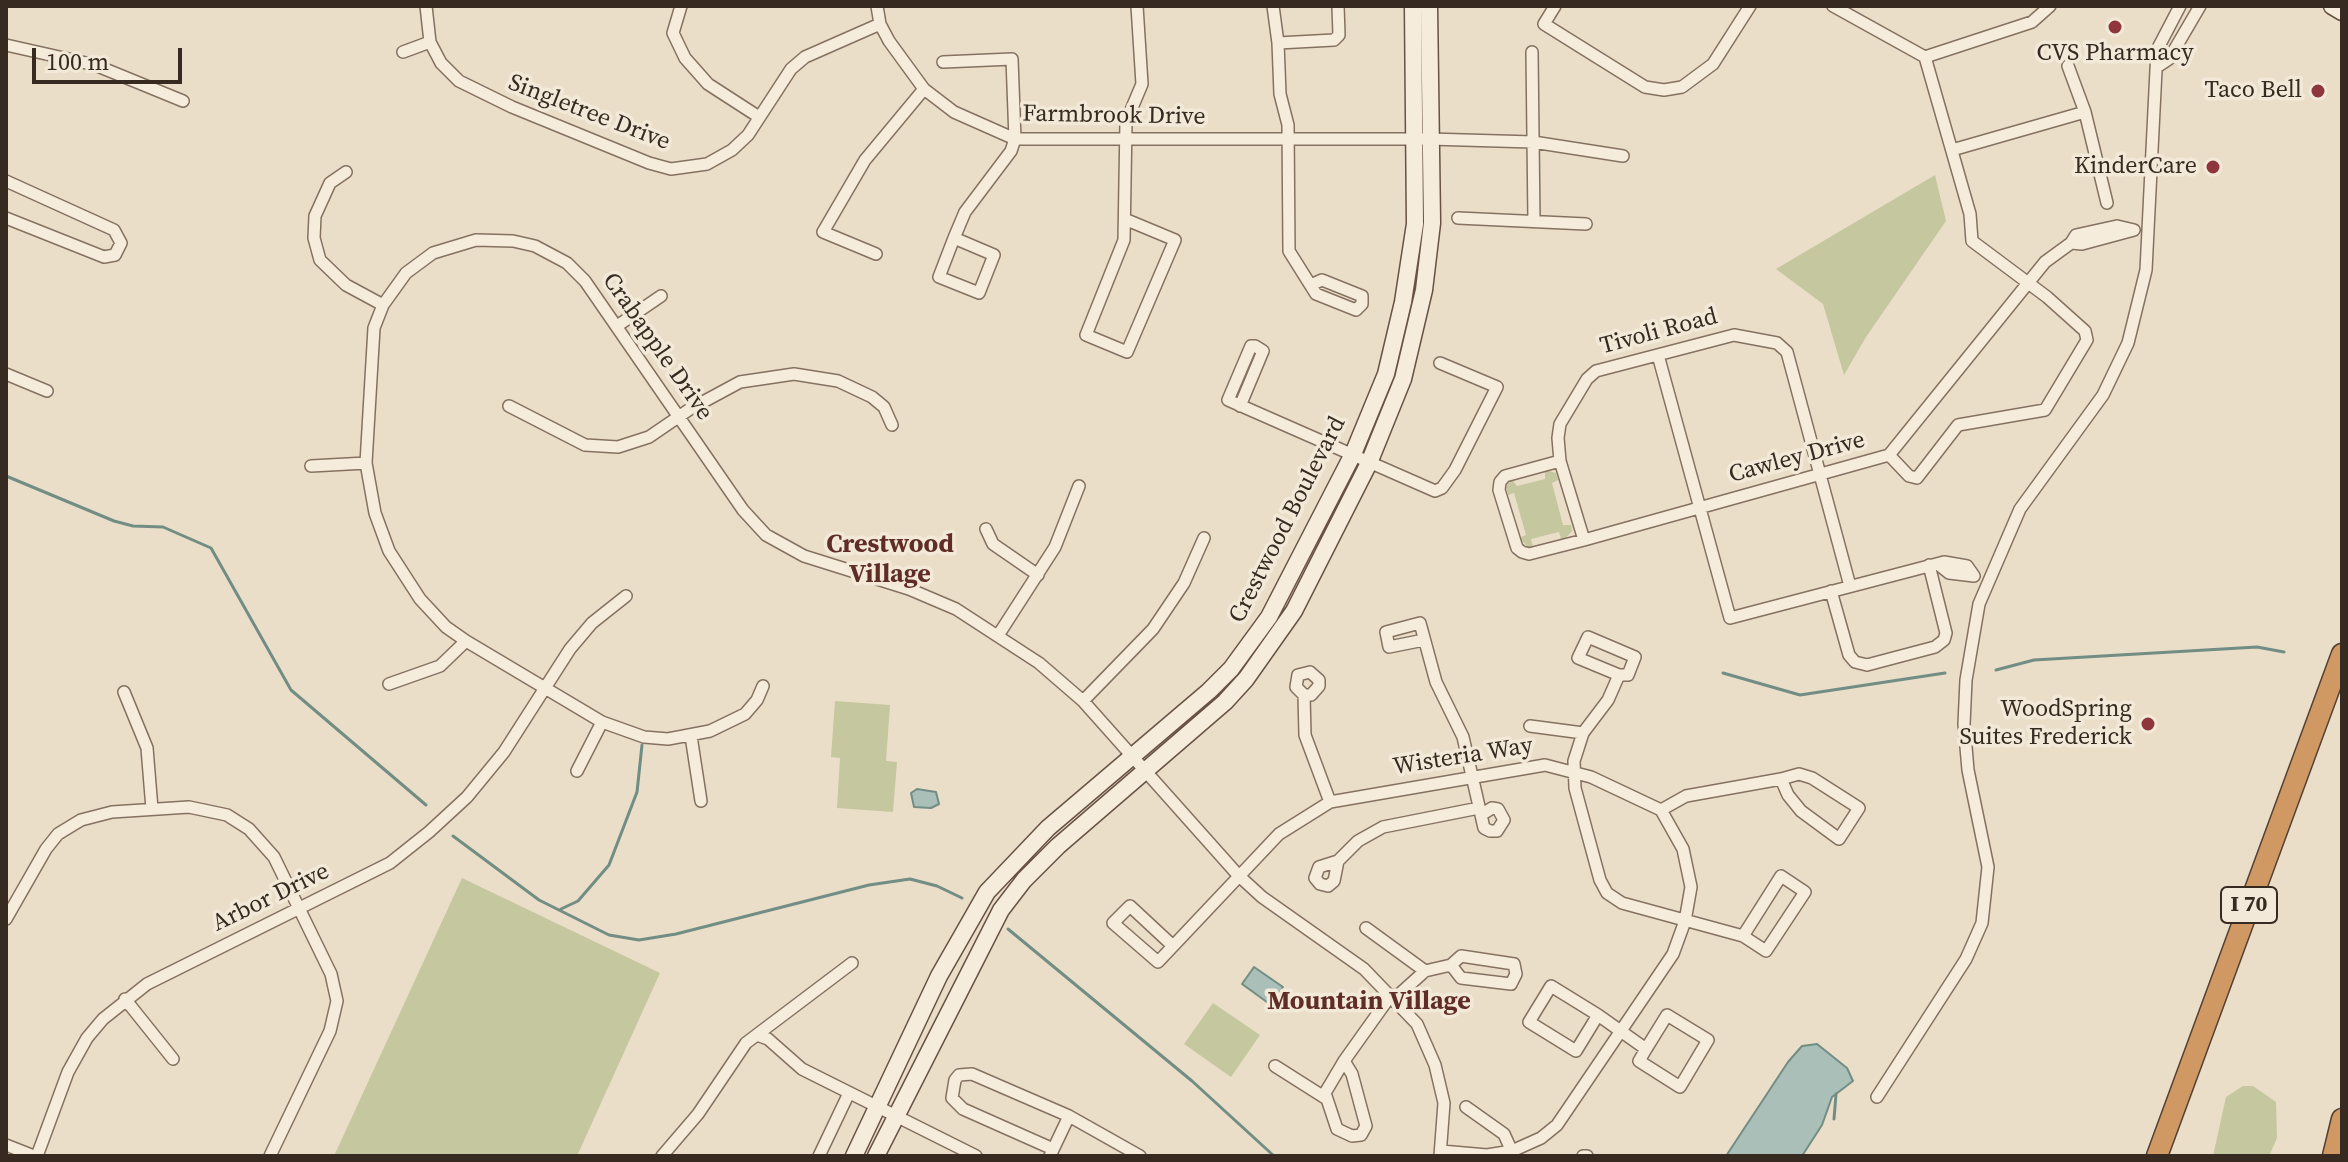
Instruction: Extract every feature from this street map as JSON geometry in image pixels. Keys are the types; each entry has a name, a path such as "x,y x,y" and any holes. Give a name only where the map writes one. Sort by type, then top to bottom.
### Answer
{"highway":[{"name":"I 70","path":"2157,1156 2342,654"},
{"path":"2333,1156 2342,1119"}],"main road":[{"name":"Crestwood Boulevard","path":"876,1156 1001,910 1024,880 1058,846 1225,702 1264,657 1294,611 1369,463 1403,379 1424,290 1432,223 1421,140 1413,6"},
{"name":"Crestwood Boulevard","path":"854,1156 939,976 987,892 1048,828 1209,691 1250,645 1269,617 1353,454 1386,374 1403,302 1415,224 1429,6"},
{"path":"2332,6 2342,12"}],"street":[{"name":"Singletree Drive","path":"426,6 430,42 441,63 459,81 489,97 649,163 671,169 707,164 732,150 791,69 805,57 880,24"},
{"path":"681,6 673,33 685,58 708,84 759,117"},
{"name":"Farmbrook Drive","path":"877,6 880,24 924,89 954,112 1015,139 1533,142 1623,156"},
{"path":"1127,220 1175,240 1127,352 1086,335 1124,240 1128,114 1142,84 1137,6"},
{"path":"1273,6 1287,139 1288,246 1296,265 1313,284"},
{"path":"1278,43 1334,40 1339,35 1338,6"},
{"path":"1555,6 1544,24 1645,87 1664,90 1682,87 1713,64 1750,6"},
{"path":"1833,6 1925,57 1970,214 1972,241 2018,278 2029,282 2087,335 2086,346 2050,407 2039,412 1958,425 1917,478 1909,476 1889,455"},
{"path":"1925,57 2032,22 2050,6"},
{"path":"1877,1097 1966,959 1986,905 1988,867 1968,770 1964,724 1971,643 1987,580 2020,509 2103,395 2119,362 2142,292 2149,229 2152,107 2157,50 2180,6"},
{"path":"2157,67 2169,59 2200,6"},
{"path":"403,52 430,42"},
{"path":"6,45 95,65 183,101"},
{"path":"1532,52 1534,221"},
{"path":"943,62 1012,59 1015,139 1006,161 980,188 965,212 954,238 939,277 979,293 994,255 954,238"},
{"path":"2068,66 2085,112 2107,203"},
{"path":"876,254 823,232 865,160 924,89"},
{"path":"1952,150 2085,112"},
{"path":"346,172 330,183 315,216 314,238 320,260 346,285 383,305"},
{"path":"6,181 114,230 121,243 115,255 104,257 6,218"},
{"path":"1458,218 1586,224"},
{"name":"Cawley Drive","path":"1560,461 1505,476 1499,490 1517,548 1522,552 1529,554 1584,540 1889,455 2051,256 2071,243 2082,244 2149,229"},
{"name":"Crabapple Drive","path":"763,686 757,700 745,714 710,731 691,736 644,737 602,722 466,641 446,627 420,599 389,551 375,513 366,463 374,328 383,305 406,273 433,253 466,242 496,239 535,246 567,263 585,281 743,510 766,535 804,556 909,589 956,609 999,634 1083,701 1238,875 1262,897 1364,969 1417,1024 1435,1065 1444,1103 1440,1154"},
{"path":"617,326 661,296"},
{"name":"Tivoli Road","path":"1584,540 1560,461 1560,424 1587,379 1596,371 1734,335 1783,347 1822,473"},
{"path":"1240,406 1263,351 1255,346 1251,346 1228,400 1240,406 1353,454 1369,463 1435,491 1442,488 1455,470 1497,387 1440,363"},
{"path":"1658,355 1730,618 1934,565 1949,573 1987,580"},
{"path":"6,374 47,391"},
{"path":"509,406 562,436 602,448 649,437 740,382 794,374 838,381 864,392 884,407 892,425"},
{"path":"311,466 366,463"},
{"path":"1822,473 1850,586"},
{"path":"999,634 1038,575 1069,519 1079,486"},
{"path":"986,529 993,544 1038,575"},
{"path":"1083,701 1153,629 1184,583 1204,538"},
{"path":"1831,591 1849,655 1855,662 1867,665 1935,647 1944,640 1946,633 1934,565"},
{"name":"Arbor Drive","path":"35,1156 68,1072 87,1038 125,999 159,978 390,863 429,832 467,797 504,752 592,623 626,596"},
{"path":"1588,637 1635,657 1628,675 1619,675 1578,658 1588,637"},
{"path":"1338,861 1358,841 1383,827 1480,812 1463,737 1436,682 1424,640"},
{"path":"389,684 440,666 466,641"},
{"path":"1619,675 1608,700 1583,733 1574,772 1587,834 1607,893 1622,903 1743,936 1766,951 1805,892 1781,876 1743,936"},
{"path":"124,692 147,748 152,809"},
{"path":"1304,695 1307,743 1330,802"},
{"path":"577,771 602,722"},
{"path":"1530,726 1583,733"},
{"path":"691,736 701,801"},
{"name":"Wisteria Way","path":"1173,946 1238,875 1294,821 1330,802 1532,765 1574,772 1629,792 1661,810"},
{"path":"1440,1154 1513,1153 1557,1125 1673,954 1685,921 1691,887 1689,869 1677,835 1661,810 1686,796 1799,774 1812,778 1859,808 1839,839 1801,811 1781,779"},
{"path":"6,919 58,834 94,815 152,809 201,809 238,821 274,857 331,974 337,1001 330,1031 270,1156"},
{"path":"1130,906 1173,946 1158,962 1113,923 1130,906"},
{"path":"1366,928 1425,971"},
{"path":"1344,1061 1352,1074 1365,1131 1352,1136 1341,1133 1333,1123 1325,1093 1344,1061 1393,997 1425,971 1451,965 1461,956 1514,964 1516,974 1511,984 1461,978 1451,965"},
{"path":"662,1156 698,1114 746,1043 852,963"},
{"path":"1598,1015 1576,1051 1529,1022 1551,986 1598,1015 1646,1049"},
{"path":"125,999 173,1059"},
{"path":"1667,1015 1708,1040 1680,1087 1639,1061 1646,1049 1667,1015"},
{"path":"757,1035 768,1039 802,1069 976,1156"},
{"path":"1275,1066 1327,1099"},
{"path":"1069,1116 1052,1152 963,1109 952,1098 955,1080 959,1075 972,1074 1069,1116 1140,1156"},
{"path":"819,1156 849,1093"},
{"path":"1466,1107 1496,1127 1513,1153"},
{"path":"6,1145 35,1156"}],"green space":[{"path":"1935,175 1946,221 1866,337 1844,375 1823,304 1776,269"},
{"path":"1545,470 1556,473 1558,480 1552,483 1563,525 1571,525 1572,531 1565,539 1561,539 1559,532 1531,539 1533,547 1529,548 1519,538 1526,535 1514,493 1508,495 1506,487 1512,479 1517,486 1545,479"},
{"path":"835,701 890,705 886,761 897,762 893,812 837,808 840,758 831,757"},
{"path":"462,878 660,973 577,1156 334,1156"},
{"path":"1213,1003 1260,1035 1231,1077 1184,1044"},
{"path":"2243,1086 2253,1086 2276,1102 2277,1138 2269,1156 2213,1156 2226,1097"}],"water":[{"path":"917,789 936,792 939,804 931,808 914,807 911,793"},
{"path":"1254,967 1283,987 1271,1005 1242,984"},
{"path":"1817,1044 1847,1068 1853,1081 1832,1097 1822,1125 1802,1156 1726,1156 1788,1062 1802,1046"}],"waterway":[{"path":"6,476 114,521 133,526 163,527 211,548 291,690 426,805"},
{"path":"1996,670 2034,660 2257,647 2284,652"},
{"path":"1723,673 1800,695 1945,673"},
{"path":"561,909 578,901 609,865 637,792 642,745"},
{"path":"453,836 539,900 609,935 639,940 676,934 869,885 910,879 937,886 962,898"},
{"path":"1008,929 1192,1081 1274,1156"},
{"path":"1834,1119 1836,1094"}],"place":[{"name":"CVS Pharmacy","path":"2115,27"},
{"name":"Taco Bell","path":"2318,91"},
{"name":"KinderCare","path":"2213,167"},
{"name":"WoodSpring Suites Frederick","path":"2148,724"}],"district":[{"name":"Crestwood Village","path":"890,560"},
{"name":"Mountain Village","path":"1369,1002"}]}
